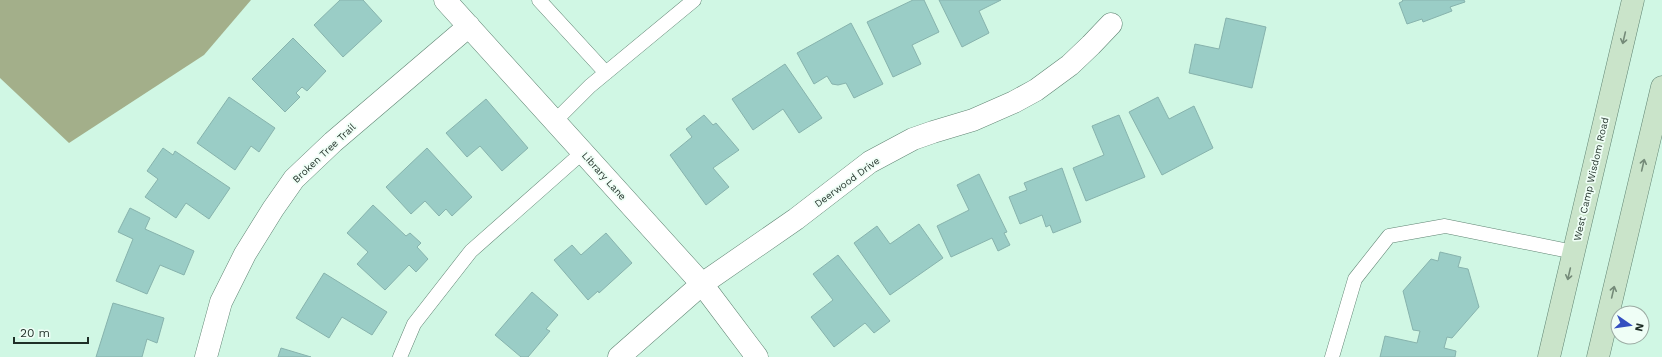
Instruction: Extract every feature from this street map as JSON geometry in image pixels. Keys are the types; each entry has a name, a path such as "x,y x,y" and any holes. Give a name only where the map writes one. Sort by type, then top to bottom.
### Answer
{"main road":[{"name":"West Camp Wisdom Road","path":"1549,357 1632,0"},
{"path":"1598,357 1662,86"}],"street":[{"name":"Library Lane","path":"445,0 702,284 757,357"},
{"name":"Deerwood Drive","path":"619,357 702,284 796,219 870,162 913,139 973,120 1014,102 1036,90 1070,65 1110,24"},
{"name":"Broken Tree Trail","path":"206,357 221,302 245,254 294,179 333,142 469,26"}],"lane":[{"path":"540,0 606,73"},
{"path":"555,121 590,86 694,0"},
{"path":"400,357 414,324 472,251 582,152"},
{"path":"1332,357 1355,279 1389,236 1446,226 1574,252"}],"green space":[{"path":"0,0 251,0 204,55 69,143 0,78"}],"building":[{"path":"340,0 363,0 382,21 343,57 314,25"},
{"path":"913,0 924,0 939,32 912,45 921,64 893,77 867,22"},
{"path":"939,0 1001,0 979,11 989,33 962,47"},
{"path":"1402,0 1464,0 1465,2 1450,7 1452,11 1423,22 1422,19 1407,24 1399,3 1403,1"},
{"path":"1226,18 1266,27 1252,88 1189,73 1195,44 1219,49"},
{"path":"851,23 883,84 854,98 846,83 838,85 832,84 827,76 814,84 797,53"},
{"path":"293,38 326,71 307,91 302,87 296,93 300,97 285,112 252,79"},
{"path":"785,64 822,118 799,133 783,109 753,130 732,99"},
{"path":"229,97 275,128 259,152 251,146 235,170 197,143"},
{"path":"1158,97 1169,119 1194,106 1213,148 1162,175 1129,112"},
{"path":"486,99 528,148 502,171 480,146 467,157 446,133"},
{"path":"704,115 713,125 716,123 739,150 713,168 729,187 706,205 670,155 692,137 686,129"},
{"path":"1119,115 1145,177 1086,201 1073,168 1104,155 1092,126"},
{"path":"163,148 173,155 175,151 230,188 209,219 186,203 176,218 145,197 158,179 147,171"},
{"path":"427,148 472,197 452,216 446,209 439,216 425,201 411,214 386,187"},
{"path":"1062,168 1081,222 1053,233 1050,225 1046,227 1042,215 1020,224 1009,197 1027,190 1024,183"},
{"path":"979,174 1007,232 1004,233 1010,245 998,251 992,238 951,257 937,226 969,210 957,185"},
{"path":"373,205 406,236 410,233 421,243 417,247 428,259 416,272 409,265 385,290 357,264 368,252 347,233"},
{"path":"130,208 150,218 145,229 194,251 184,275 160,265 147,294 116,281 133,239 118,232"},
{"path":"919,224 943,258 890,295 854,243 877,226 890,244"},
{"path":"606,233 632,263 599,293 598,291 588,300 554,260 572,245 581,255"},
{"path":"1440,252 1461,257 1458,267 1468,269 1479,307 1452,338 1447,337 1444,348 1456,351 1455,357 1380,357 1385,336 1417,343 1420,331 1413,330 1403,291 1431,259 1438,261"},
{"path":"838,255 890,321 874,333 865,323 834,347 811,317 833,300 813,274"},
{"path":"324,273 387,312 372,335 342,317 329,338 296,318"},
{"path":"532,292 558,315 546,329 550,331 528,357 521,357 495,335"},
{"path":"113,303 164,318 157,343 147,339 142,357 96,357"},
{"path":"281,348 311,357 278,357"}]}
